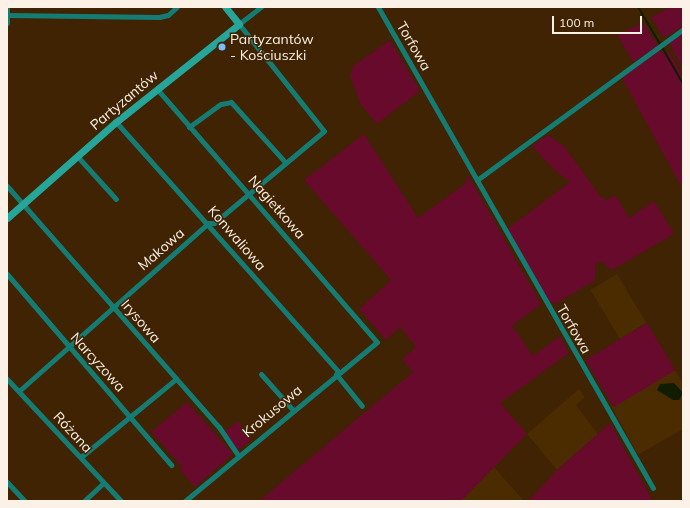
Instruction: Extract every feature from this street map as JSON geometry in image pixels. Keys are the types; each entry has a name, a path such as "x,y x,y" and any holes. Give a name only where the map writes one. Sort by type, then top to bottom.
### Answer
{"street":[{"path":"7,23 8,7"},
{"path":"7,15 159,17 168,15 178,7"},
{"path":"225,7 239,24"},
{"name":"Partyzantów","path":"7,218 116,122 261,7"},
{"name":"Torfowa","path":"378,7 653,488"},
{"name":"Makowa","path":"19,391 69,349 113,307 208,223 214,223 248,191 324,131 239,24"},
{"path":"477,180 683,30"},
{"name":"Nagietkowa","path":"157,89 189,127 248,191 376,342"},
{"path":"189,127 221,104 231,102 285,162"},
{"name":"Konwaliowa","path":"116,122 208,223 337,373 362,406"},
{"path":"77,156 116,199"},
{"name":"Irysowa","path":"7,186 219,427 238,455"},
{"name":"Narcyzowa","path":"7,274 69,349 171,464"},
{"name":"Krokusowa","path":"186,501 238,455 376,342"},
{"path":"261,374 292,410"},
{"name":"Różana","path":"7,379 121,501"},
{"path":"80,457 176,379"},
{"path":"7,482 25,501"},
{"path":"84,501 103,483"}],"shaded area":[{"path":"671,7 683,7 683,26 664,38 651,17"},
{"path":"643,23 658,46 633,62 617,35"},
{"path":"683,33 683,70 669,43"},
{"path":"390,40 420,91 377,124 361,105 350,76 353,66"},
{"path":"660,49 663,54 669,52 683,76 683,190 622,78"},
{"path":"364,134 418,218 466,183 468,175 541,304 512,326 533,356 560,336 569,353 500,403 527,434 461,501 259,501 413,372 402,359 416,347 400,327 386,340 359,309 391,280 304,180"},
{"path":"548,135 564,146 600,196 606,200 615,195 629,218 654,201 674,234 612,270 600,261 595,265 595,280 555,304 549,301 507,229 570,182 553,169 532,146"},
{"path":"617,274 646,323 620,339 590,290"},
{"path":"647,323 675,370 614,407 585,360"},
{"path":"675,370 683,383 683,429 638,455 611,406"},
{"path":"674,383 683,393 679,400 673,400 657,390 660,384"},
{"path":"579,389 585,397 576,405 598,434 557,470 527,434"},
{"path":"187,402 233,454 195,487 180,470 182,467 151,432"},
{"path":"238,421 252,439 238,450 224,432"},
{"path":"610,423 653,501 528,501 557,470"},
{"path":"493,466 524,501 461,501 464,496"}],"waterway":[{"path":"638,7 660,44"},
{"path":"663,49 683,83"}],"place":[{"name":"Partyzantów - Kościuszki","path":"222,47"}]}
